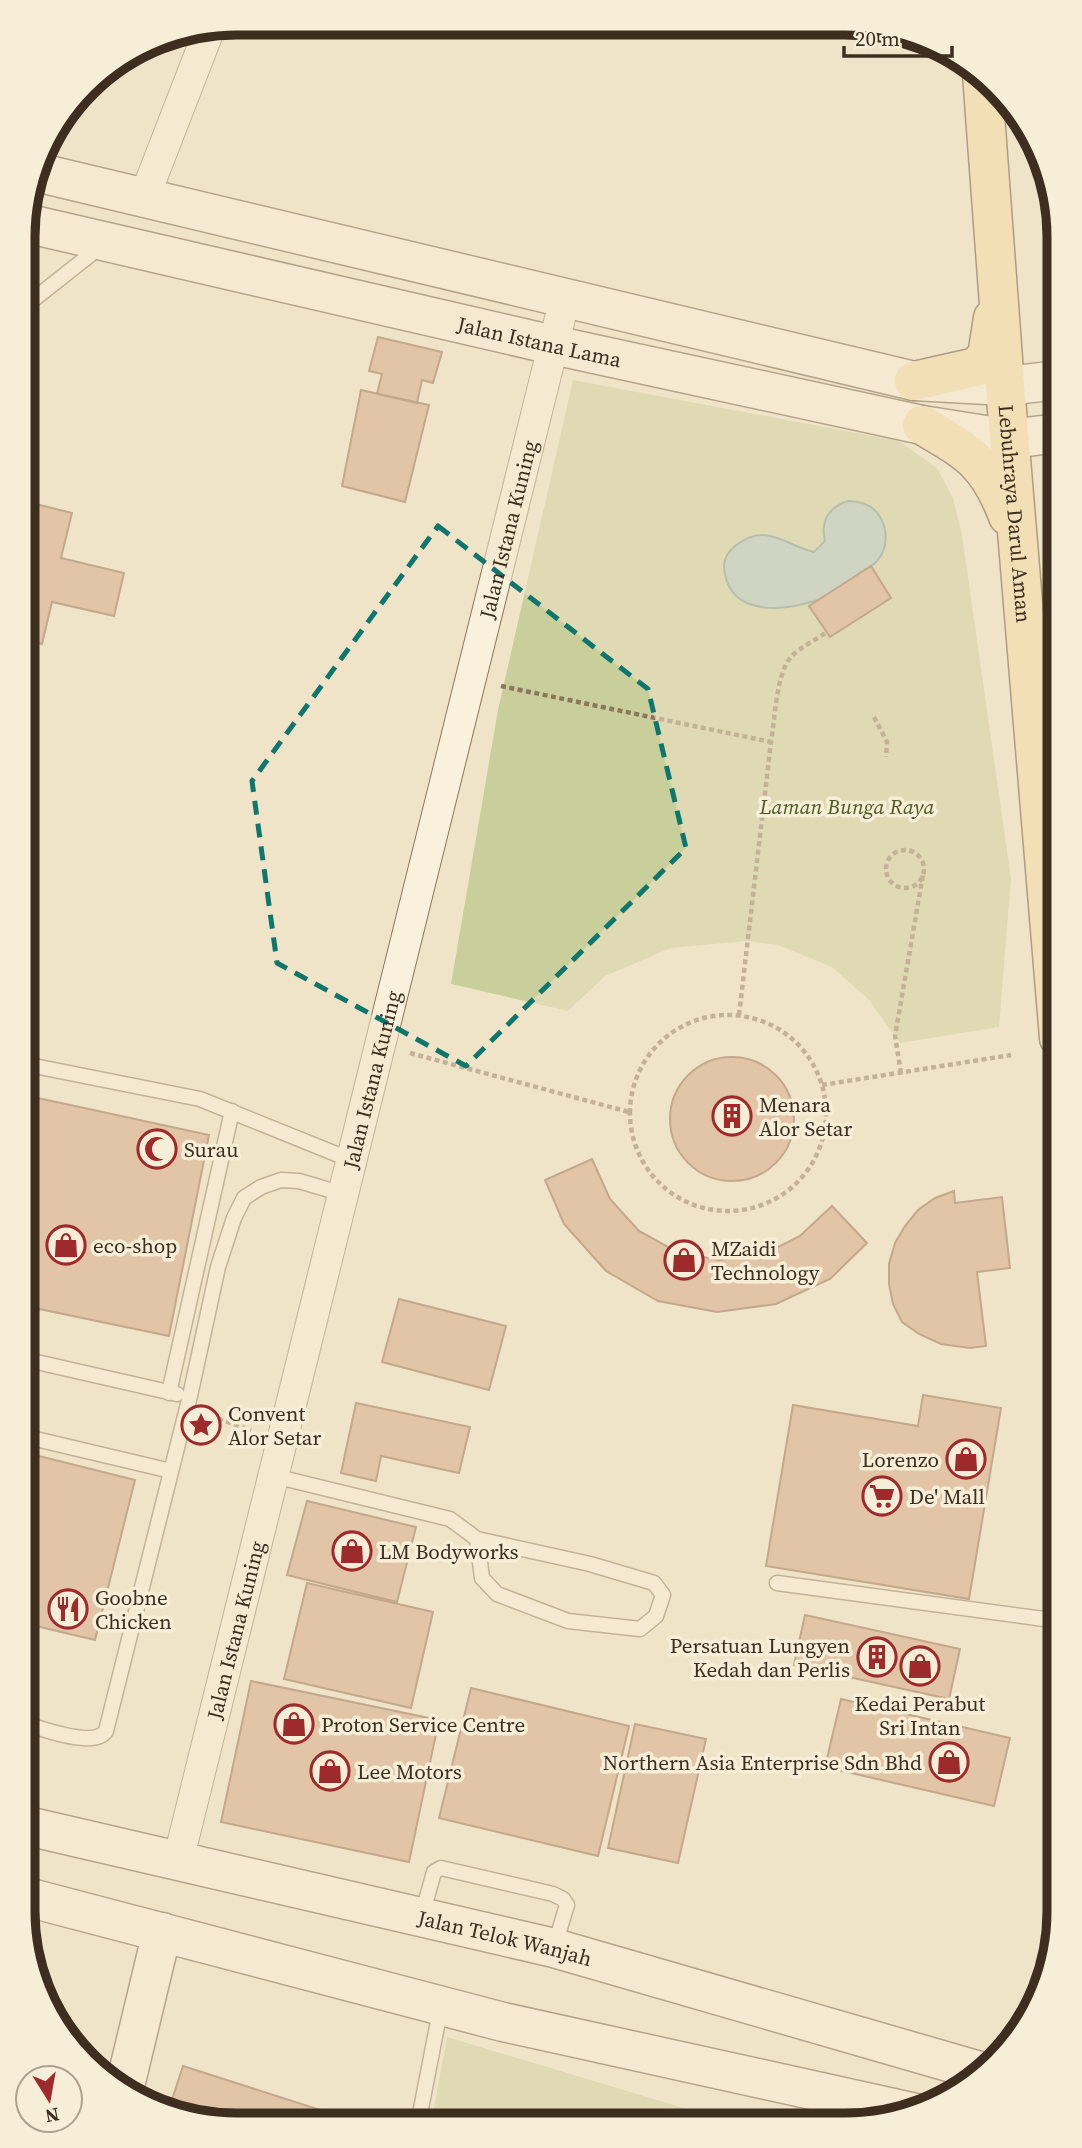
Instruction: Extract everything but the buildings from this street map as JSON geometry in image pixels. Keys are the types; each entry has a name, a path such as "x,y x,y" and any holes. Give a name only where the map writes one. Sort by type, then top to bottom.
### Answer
{"main road":[{"name":"Lebuhraya Darul Aman","path":"983,90 1047,893"},
{"path":"914,381 976,367 987,356 993,331 995,233"},
{"path":"922,425 959,447 984,468 999,492 1018,541"}],"street":[{"path":"109,243 144,198 205,38"},
{"path":"45,174 914,381 1005,386 1047,381"},
{"name":"Jalan Istana Lama","path":"36,226 553,345 922,425 1010,439 1047,434"},
{"name":"Jalan Istana Kuning","path":"178,1861 565,298"},
{"name":"Jalan Telok Wanjah","path":"35,1828 554,1948 972,2068"},
{"path":"35,1899 503,2022 890,2107"},
{"path":"119,2075 162,1932"}],"lane":[{"path":"35,298 91,253 109,243"},
{"path":"35,1066 200,1098 351,1160"},
{"path":"169,1393 232,1111"},
{"path":"35,1726 91,1740 102,1736 106,1731 190,1396 218,1267 234,1217 244,1198 261,1187 281,1180 299,1181 343,1194"},
{"path":"35,1362 190,1396"},
{"path":"35,1439 171,1471"},
{"path":"274,1476 450,1519 477,1539 590,1564 654,1583 663,1595 656,1616 640,1629 568,1621 497,1594 482,1578 477,1539"},
{"path":"777,1583 1047,1619"},
{"path":"421,1916 434,1872 441,1868 470,1874 563,1899 567,1905 554,1948"},
{"path":"420,2113 441,2004"}],"path":[{"path":"739,1015 771,742 778,708 779,681 790,658 827,632"},
{"path":"470,680 771,742"},
{"path":"874,717 887,742 886,757"},
{"path":"901,1073 895,1036 923,874 923,861 914,852 901,850 886,861 888,879 898,887 916,885 923,874"},
{"path":"739,1015 772,1025 800,1044 819,1073 822,1085 827,1106 824,1140 809,1171 785,1195 756,1208 726,1212 695,1207 668,1192 647,1170 633,1142 629,1112 634,1082 648,1055 674,1031 705,1018 739,1015"},
{"path":"822,1085 1011,1055"},
{"path":"443,1061 629,1112"},
{"path":"206,1422 207,1415 282,1440"}],"highlighted area":[{"path":"438,526 648,689 686,848 466,1066 277,963 252,781"}],"green space":[{"name":"Laman Bunga Raya","path":"573,380 899,441 937,468 953,498 962,535 1011,879 999,1027 900,1043 869,1000 832,967 778,945 747,941 671,948 605,976 568,1011 451,984 498,710"},
{"path":"447,2037 700,2113 433,2113"}],"water":[{"path":"848,501 870,507 880,517 884,528 886,539 881,556 865,571 820,599 788,607 749,604 730,588 724,562 735,546 756,535 766,535 814,552 825,541 825,521 831,511"}],"place":[{"name":"Menara Alor Setar","path":"732,1116"},
{"name":"Surau","path":"157,1149"},
{"name":"eco-shop","path":"66,1245"},
{"name":"MZaidi Technology","path":"684,1260"},
{"name":"Convent Alor Setar","path":"201,1425"},
{"name":"Lorenzo","path":"966,1459"},
{"name":"De' Mall","path":"882,1496"},
{"name":"LM Bodyworks","path":"352,1551"},
{"name":"Goobne Chicken","path":"68,1609"},
{"name":"Persatuan Lungyen Kedah dan Perlis","path":"877,1657"},
{"name":"Kedai Perabut Sri Intan","path":"920,1666"},
{"name":"Proton Service Centre","path":"294,1724"},
{"name":"Northern Asia Enterprise Sdn Bhd","path":"949,1762"},
{"name":"Lee Motors","path":"330,1771"}]}
